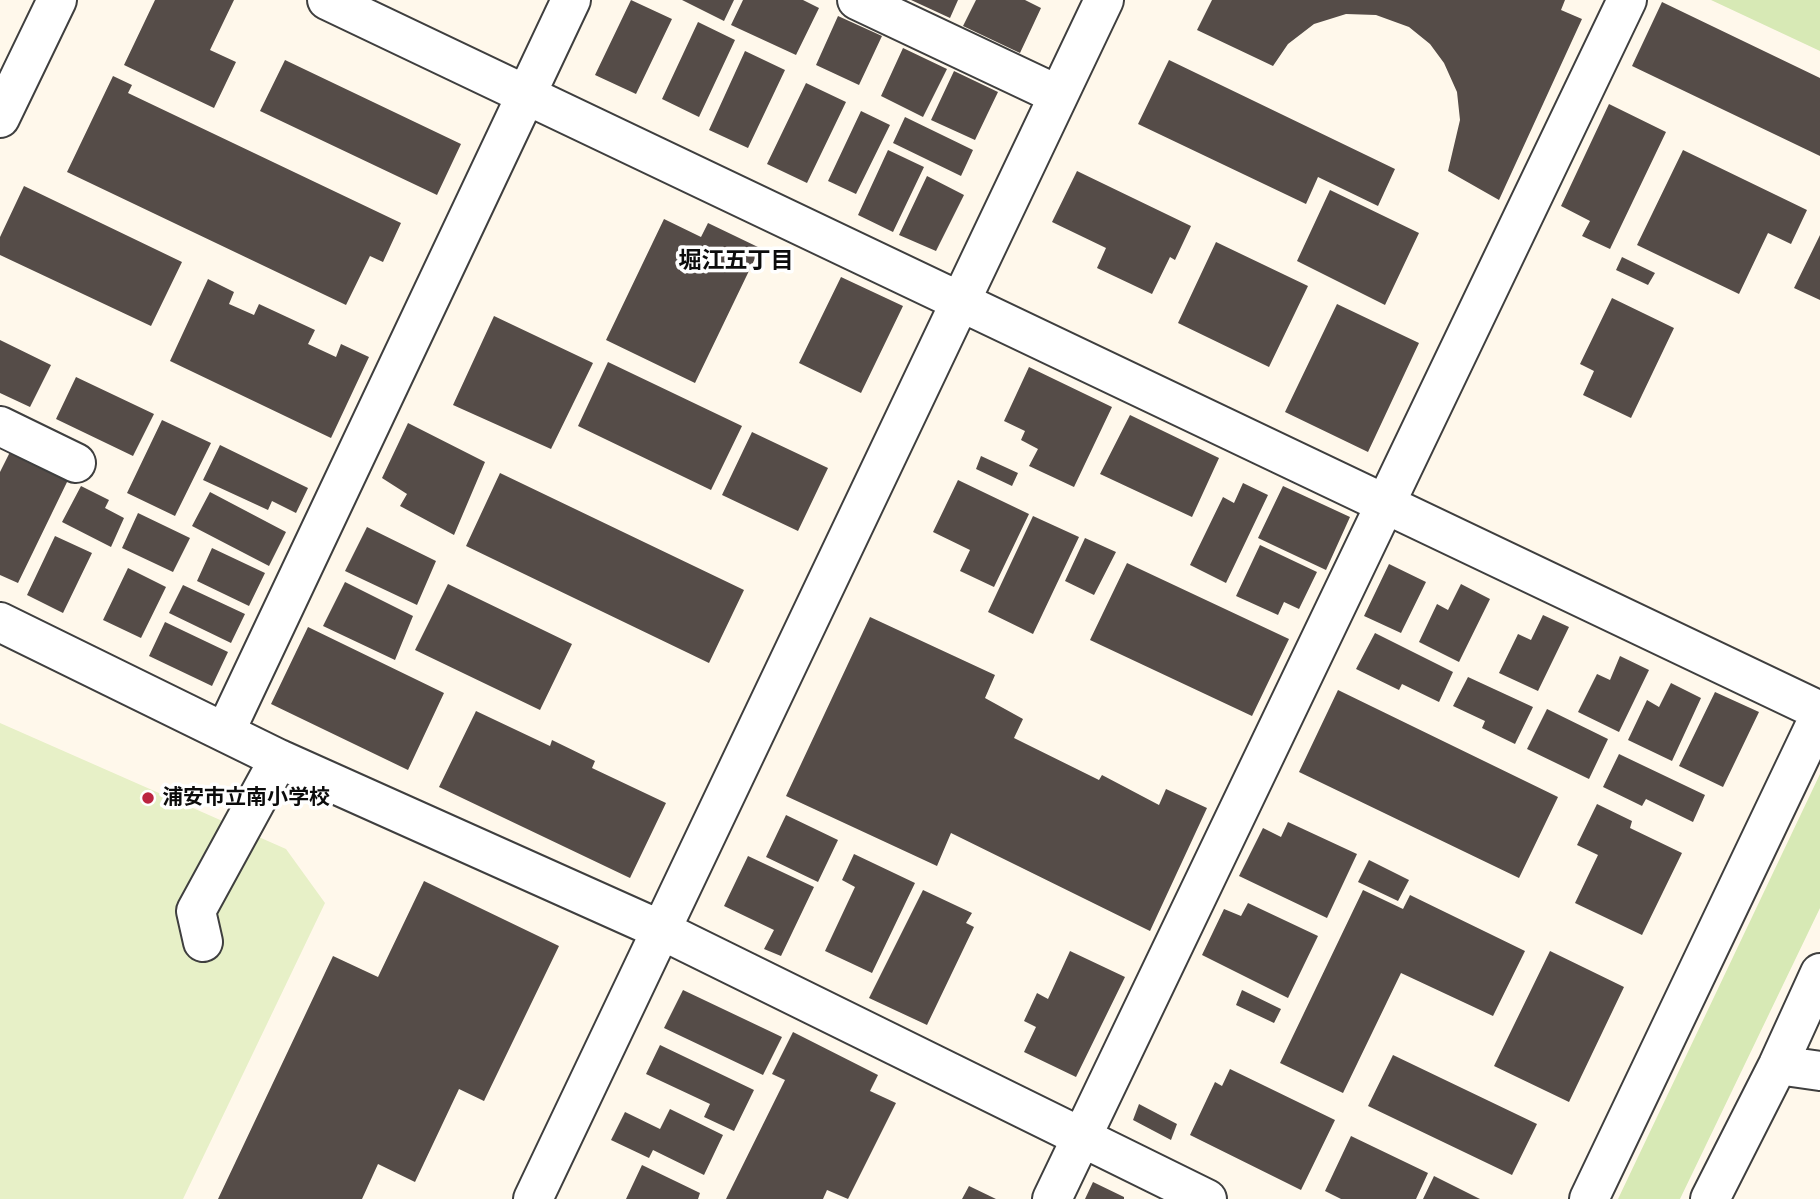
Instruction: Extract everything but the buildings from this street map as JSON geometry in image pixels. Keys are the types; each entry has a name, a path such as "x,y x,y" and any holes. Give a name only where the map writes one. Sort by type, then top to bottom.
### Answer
{"street":[{"path":"0,118 57,0"},
{"path":"327,0 1820,713 1589,1199"},
{"path":"225,732 571,0"},
{"path":"857,0 1058,95"},
{"path":"533,1199 663,931 1104,0"},
{"path":"1052,1199 1627,0"},
{"path":"0,426 76,463"},
{"path":"0,622 279,759 663,931 1207,1199"},
{"path":"203,942 195,911 279,759"},
{"path":"1710,1199 1778,1065 1820,973"},
{"path":"1778,1065 1820,1071"}],"green space":[{"path":"1711,0 1820,0 1820,51"},
{"path":"0,723 286,849 325,903 183,1199 0,1199"},
{"path":"1820,774 1820,908 1680,1199 1618,1199"}],"place":[{"name":"浦安市立南小学校","path":"148,798"}],"district":[{"name":"堀江五丁目","path":"736,261"}]}
